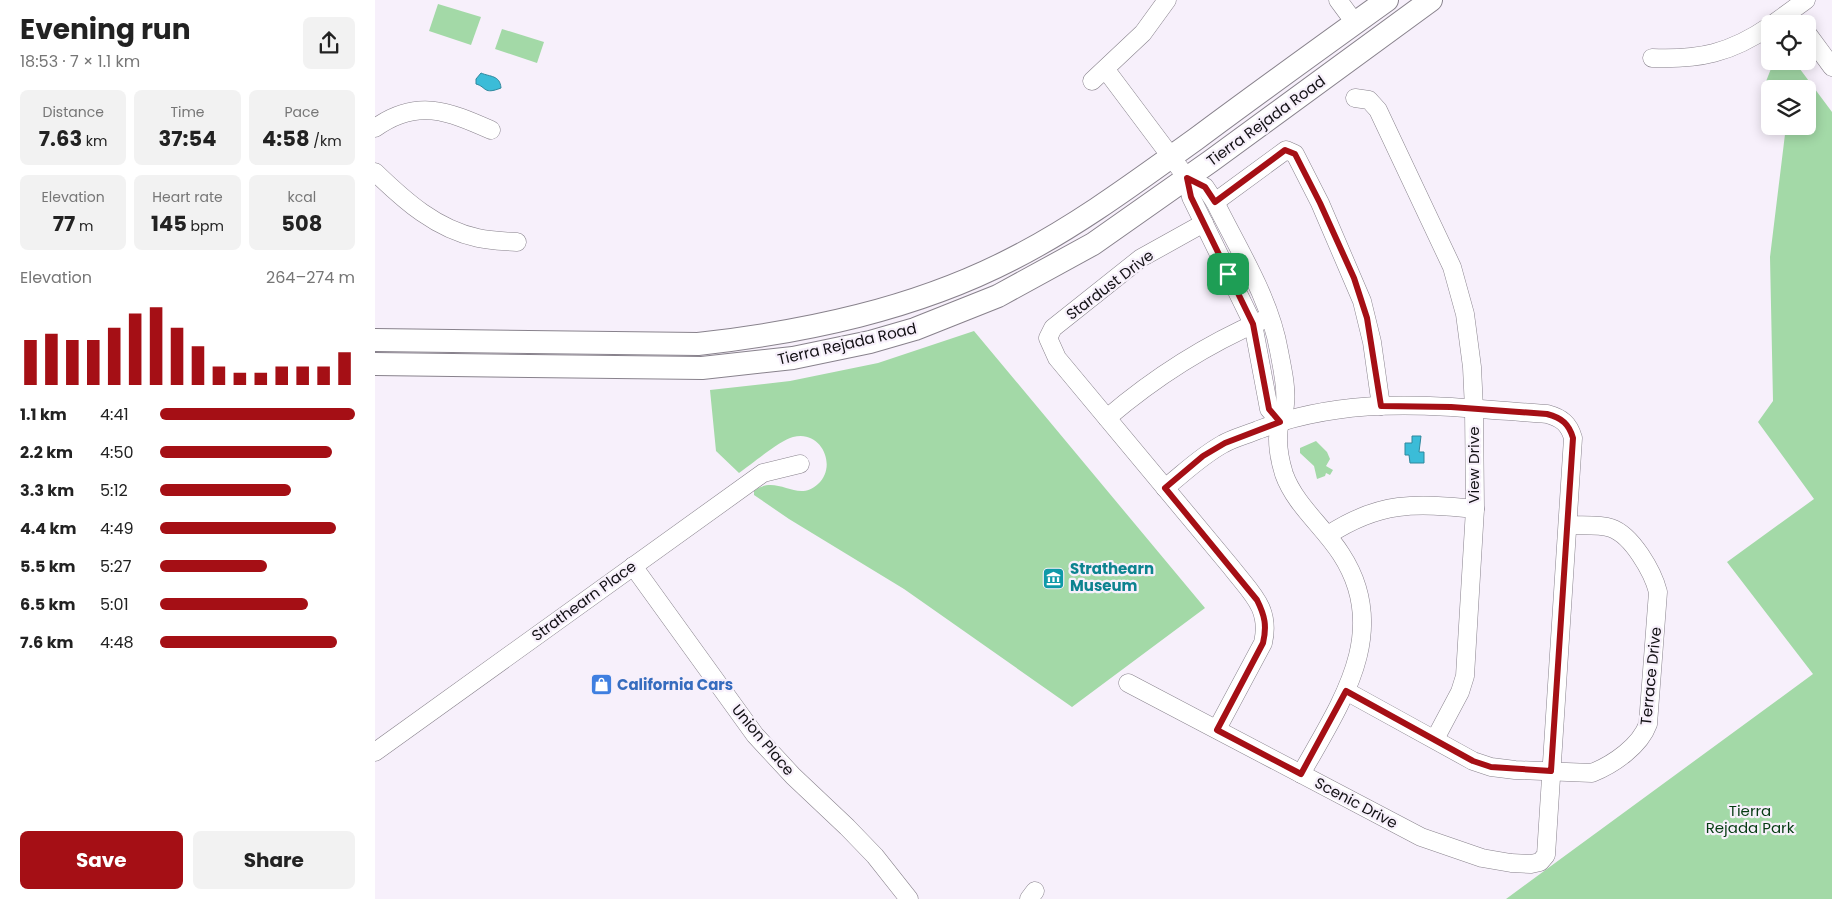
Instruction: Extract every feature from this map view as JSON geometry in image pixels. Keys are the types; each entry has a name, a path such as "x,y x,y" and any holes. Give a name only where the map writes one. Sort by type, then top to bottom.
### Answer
{"main road":[{"name":"Tierra Rejada Road","path":"375,340 698,344 743,339 851,318 898,305 946,288 1011,260 1096,209 1171,157 1387,0"},
{"name":"Tierra Rejada Road","path":"375,364 702,368 793,358 870,342 915,329 955,314 1043,273 1093,244 1187,178 1431,0"}],"street":[{"path":"1092,81 1106,70 1143,33 1167,0"},
{"path":"1338,0 1355,23"},
{"path":"1791,12 1806,0"},
{"path":"1652,58 1679,59 1719,53 1741,44 1761,31"},
{"path":"1816,45 1832,67"},
{"path":"1106,70 1187,178 1191,197 1253,324 1269,409 1280,422"},
{"name":"View Drive","path":"1355,98 1369,100 1378,110 1451,267 1465,314 1470,343 1475,409 1475,508 1465,676 1460,692 1435,738"},
{"path":"375,128 389,118 429,109 452,113 491,130"},
{"path":"1215,202 1285,150 1295,154 1320,203 1362,301 1372,342 1381,406"},
{"path":"375,172 409,205 441,225 478,238 517,242"},
{"path":"1187,178 1205,187 1215,202 1271,317 1279,350 1285,404 1280,422 1278,446 1285,474 1295,495 1328,534 1346,562 1360,600 1363,624 1361,649 1346,691 1301,774"},
{"name":"Stardust Drive","path":"1107,418 1057,358 1048,338 1053,328 1125,270 1204,223"},
{"path":"1217,730 1263,643 1266,629 1264,613 1257,600 1107,418 1138,391 1174,365 1199,350 1271,317"},
{"path":"1165,488 1203,456 1225,443 1300,415 1344,408 1381,406 1475,409 1547,414 1559,417 1570,427 1573,438 1551,771"},
{"name":"Strathearn Place","path":"375,752 763,473 800,464"},
{"path":"1328,534 1373,511 1394,506 1420,504 1475,508"},
{"name":"Terrace Drive","path":"1346,691 1435,738 1473,761 1491,767 1592,773 1603,768 1639,742 1648,724 1658,592 1654,576 1625,536 1610,528 1568,525"},
{"name":"Union Place","path":"633,566 755,735 793,776 869,850 909,899"},
{"name":"Scenic Drive","path":"1128,683 1428,840 1482,858 1531,864 1540,862 1546,855 1551,771"}],"green space":[{"path":"438,4 481,17 471,45 429,31"},
{"path":"502,29 544,42 537,63 495,49"},
{"name":"Tierra Rejada Park","path":"1770,70 1801,70 1808,80 1767,80"},
{"name":"Tierra Rejada Park","path":"1816,91 1832,112 1832,899 1506,899 1813,674 1727,562 1814,499 1758,422 1773,401 1770,257 1785,135 1816,135"},
{"path":"974,331 1205,608 1072,707 904,589 789,519 754,495 754,491 762,486 779,486 802,491 818,484 824,476 826,459 823,451 812,438 803,436 787,439 739,473 716,451 710,390 790,381 878,363"},
{"path":"1316,441 1327,452 1330,459 1326,466 1333,470 1330,475 1326,473 1325,476 1317,479 1314,466 1300,453 1300,448"}],"water":[{"path":"481,73 497,79 501,88 488,91 476,84 476,79"},
{"path":"1412,436 1421,436 1419,452 1424,452 1424,463 1410,463 1409,455 1405,455 1405,443 1412,443"}],"place":[{"name":"Strathearn Museum","path":"1054,578"},
{"name":"California Cars","path":"601,685"}],"route":[{"path":"1285,150 1295,154 1320,203 1354,278 1362,301 1372,342 1381,406 1451,407 1547,414 1559,417 1570,427 1573,438 1551,771 1491,767 1473,761 1435,738 1346,691 1301,774 1217,730 1263,643 1266,629 1264,613 1257,600 1165,488 1203,456 1225,443 1280,422 1269,409 1253,324 1228,274 1191,197 1187,178 1205,187 1215,202 1285,150"}]}
